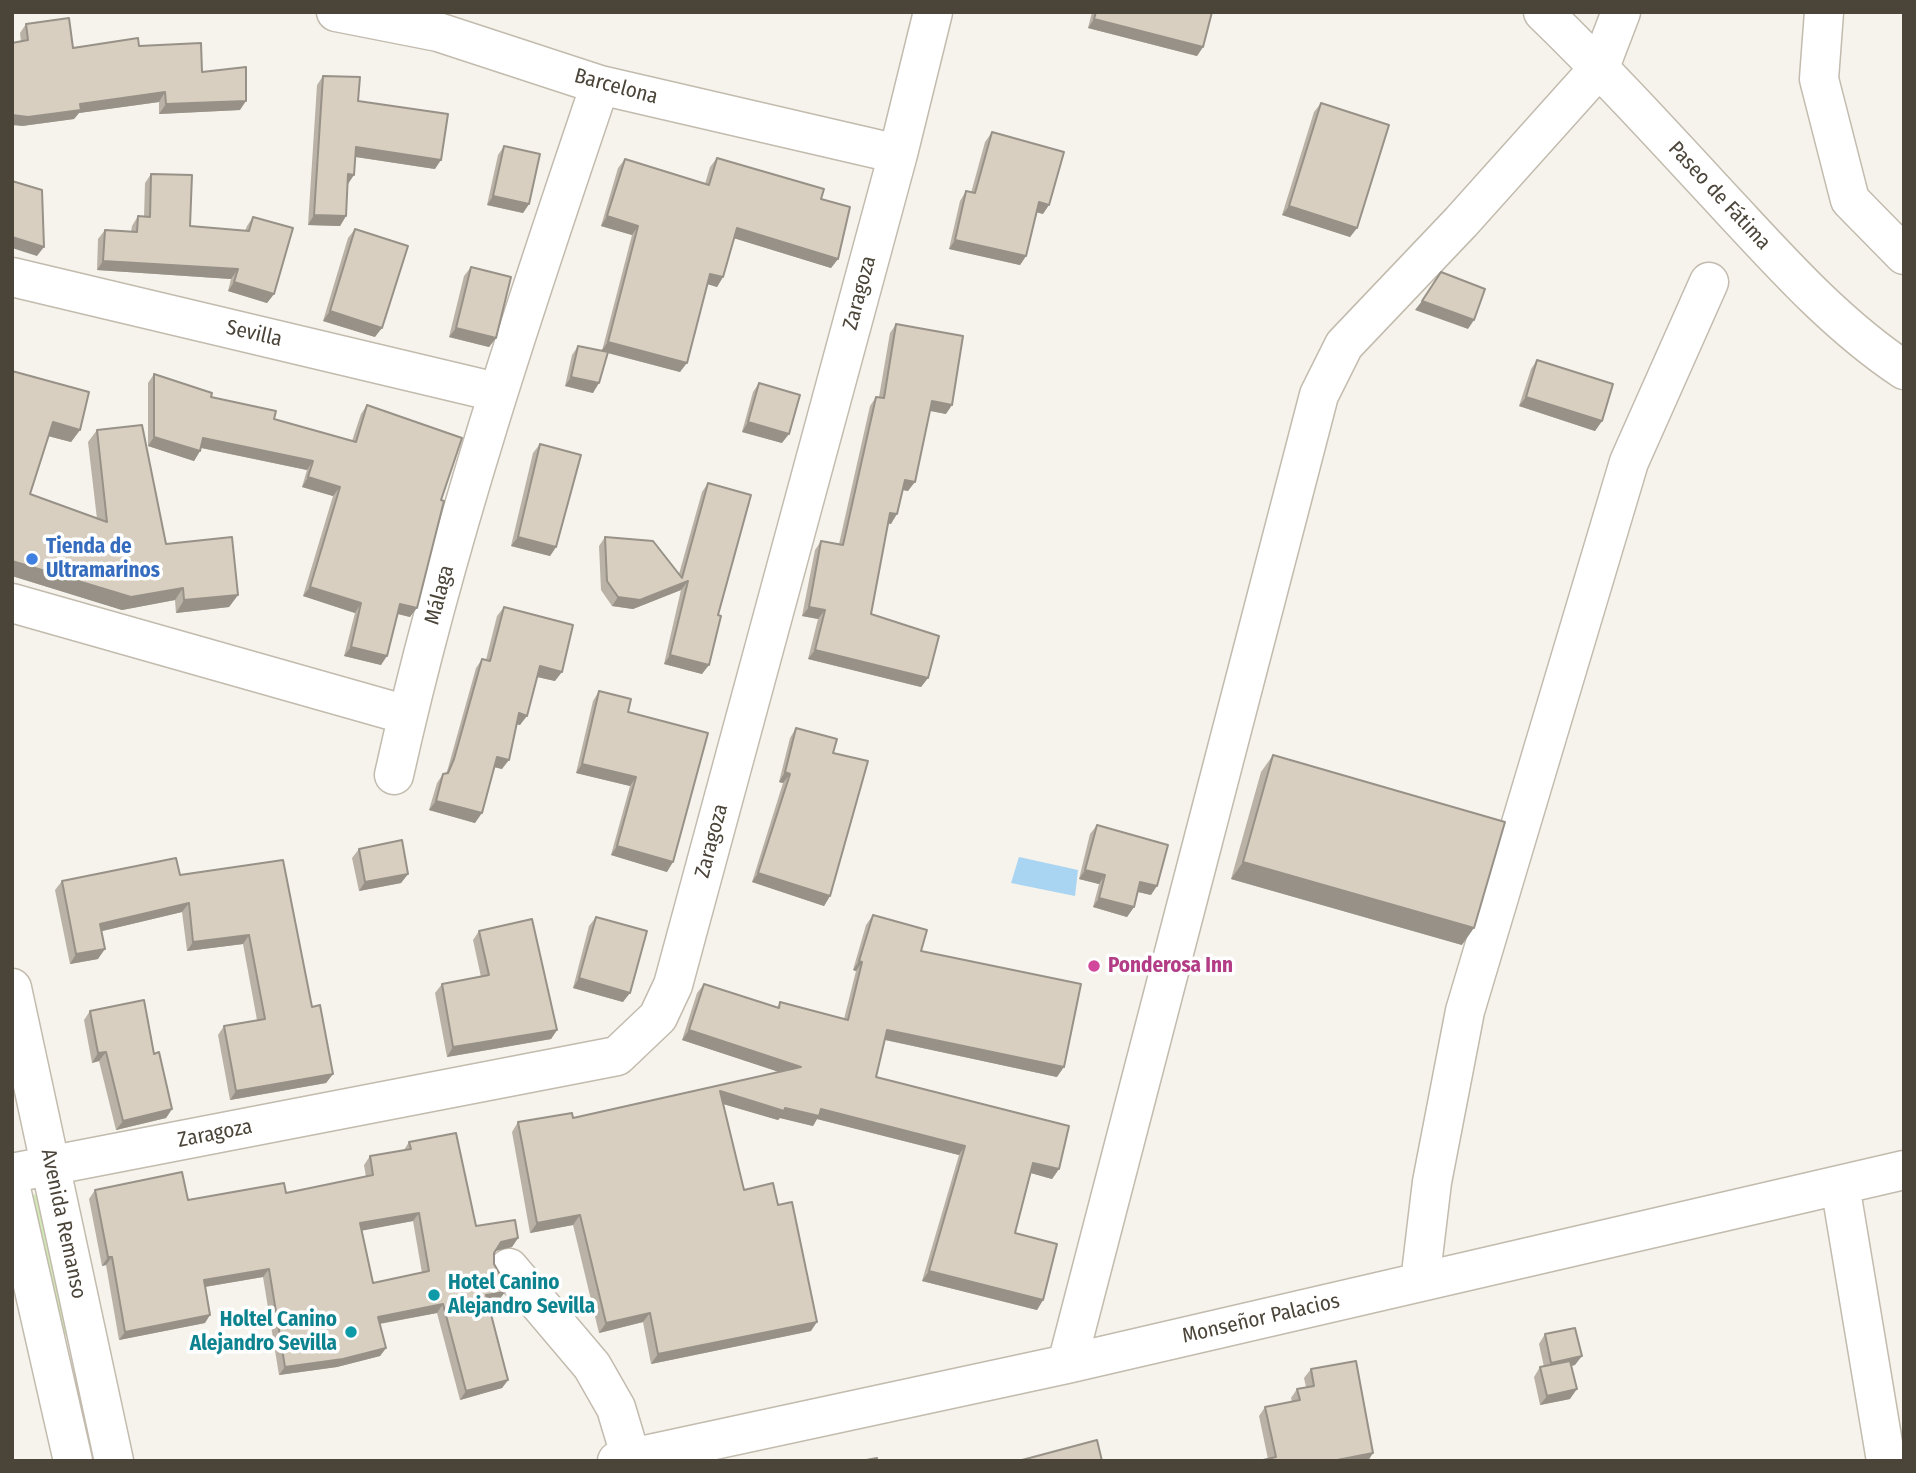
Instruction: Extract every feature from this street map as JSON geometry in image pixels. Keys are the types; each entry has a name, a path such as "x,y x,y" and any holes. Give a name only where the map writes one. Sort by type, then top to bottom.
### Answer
{"street":[{"name":"Barcelona","path":"336,12 440,22 600,85 898,154"},
{"name":"Zaragoza","path":"12,1172 617,1056 657,1017 673,985 898,154 933,12"},
{"name":"Paseo de Fátima","path":"1544,12 1600,67 1793,275 1874,350 1904,370"},
{"path":"1067,1364 1319,395 1344,345 1461,222 1600,67 1621,12"},
{"path":"1824,12 1819,79 1850,200 1904,255"},
{"name":"Málaga","path":"394,775 407,715 496,392 600,85"},
{"name":"Sevilla","path":"12,277 496,392"},
{"path":"1420,1282 1432,1182 1465,1012 1629,462 1709,282"},
{"path":"12,603 407,715"},
{"name":"Avenida Remanso","path":"12,988 114,1461"},
{"name":"Monseñor Palacios","path":"624,1459 701,1453 1067,1364 1904,1170"},
{"path":"1840,1185 1886,1461"},
{"name":"Avenida Remanso","path":"12,1193 73,1461"},
{"path":"509,1268 592,1366 616,1408 624,1459"}],"green space":[{"path":"34,1194 38,1197 67,1333 65,1336 31,1199"}],"water":[{"path":"1019,857 1078,870 1075,896 1011,883"}],"building":[{"path":"1096,12 1212,12 1203,47 1094,19"},
{"path":"69,18 73,48 138,38 139,46 201,43 202,72 246,67 246,101 166,104 165,92 80,104 81,110 28,117 12,115 12,43 28,40 26,24"},
{"path":"323,76 360,77 358,101 448,114 441,160 356,147 354,175 348,174 346,216 314,215"},
{"path":"1321,103 1389,125 1357,228 1289,206"},
{"path":"992,132 1064,152 1049,205 1039,202 1026,256 955,240 966,191 975,193"},
{"path":"504,146 540,154 529,204 493,196"},
{"path":"717,158 824,189 821,199 850,207 838,259 737,228 723,277 710,274 687,363 608,342 638,226 607,216 625,159 709,185"},
{"path":"151,174 192,175 190,226 249,231 253,217 293,228 274,294 234,282 238,269 103,261 105,230 137,232 138,216 150,217"},
{"path":"12,181 42,190 44,247 12,237"},
{"path":"355,229 408,246 382,328 330,311"},
{"path":"471,267 511,277 496,338 456,328"},
{"path":"1441,272 1485,289 1474,320 1422,301"},
{"path":"896,324 963,336 952,405 932,401 915,482 905,480 897,514 890,513 871,614 939,636 928,678 815,650 825,610 809,607 821,541 843,545 876,397 884,398"},
{"path":"578,346 608,352 599,383 571,377"},
{"path":"1537,360 1613,384 1602,421 1526,397"},
{"path":"12,371 89,392 80,430 53,422 30,494 107,522 97,430 142,425 166,544 232,537 238,595 184,600 183,588 131,597 12,561"},
{"path":"154,374 212,393 211,397 276,411 274,419 356,442 367,405 462,438 441,500 444,501 417,608 400,604 387,656 351,647 361,603 310,587 340,487 308,477 313,461 203,438 200,451 154,437"},
{"path":"759,383 800,395 789,434 748,422"},
{"path":"540,444 581,455 556,547 518,537"},
{"path":"708,483 751,495 718,615 721,616 709,665 670,655 688,581 640,600 618,597 607,581 605,537 653,541 682,578"},
{"path":"504,607 573,625 562,672 540,666 527,716 519,713 509,760 497,757 482,813 436,801 443,774 448,773 454,759 482,659 490,661"},
{"path":"599,691 631,699 628,712 708,733 673,862 617,846 636,777 582,764"},
{"path":"796,728 837,739 833,753 868,761 830,896 758,873 790,774 785,772"},
{"path":"1273,755 1505,822 1474,928 1243,862"},
{"path":"1097,825 1168,845 1157,886 1140,882 1134,907 1099,898 1105,875 1085,870"},
{"path":"402,840 408,874 365,882 359,849"},
{"path":"176,858 180,875 283,860 312,1007 320,1005 333,1074 236,1091 224,1026 265,1019 249,935 193,942 189,903 100,924 105,949 76,954 62,881"},
{"path":"873,915 927,930 921,951 1081,984 1064,1067 887,1030 876,1077 1069,1126 1059,1169 1033,1163 1015,1233 1057,1244 1043,1300 929,1271 965,1146 821,1109 819,1116 785,1108 784,1111 720,1091 744,1190 773,1183 778,1205 792,1202 817,1322 658,1354 650,1313 606,1323 580,1215 537,1223 518,1122 572,1113 573,1118 801,1067 689,1030 704,984 779,1008 780,1002 848,1020 862,962 859,961"},
{"path":"596,917 647,931 630,993 579,978"},
{"path":"532,919 557,1030 453,1047 442,984 489,975 479,931"},
{"path":"144,1000 154,1054 159,1052 172,1109 123,1121 106,1052 98,1053 90,1011"},
{"path":"456,1133 476,1226 515,1220 518,1238 501,1242 494,1253 494,1264 502,1278 505,1292 486,1295 508,1380 466,1391 443,1304 378,1317 386,1348 343,1359 285,1367 269,1269 204,1280 210,1315 125,1332 112,1257 108,1257 95,1190 182,1172 188,1200 284,1183 286,1193 373,1175 370,1156 411,1149 409,1142","holes":["419,1213 429,1271 373,1283 360,1223"]},
{"path":"1575,1328 1582,1356 1551,1363 1545,1334"},
{"path":"1356,1361 1373,1453 1332,1461 1259,1461 1276,1457 1265,1407 1300,1400 1297,1389 1314,1386 1311,1369"},
{"path":"1570,1361 1577,1389 1547,1396 1540,1367"},
{"path":"1097,1440 1102,1461 1022,1460"}],"place":[{"name":"Tienda de Ultramarinos","path":"32,559"},
{"name":"Ponderosa Inn","path":"1094,966"},
{"name":"Hotel Canino Alejandro Sevilla","path":"434,1295"},
{"name":"Holtel Canino Alejandro Sevilla","path":"351,1332"}]}
